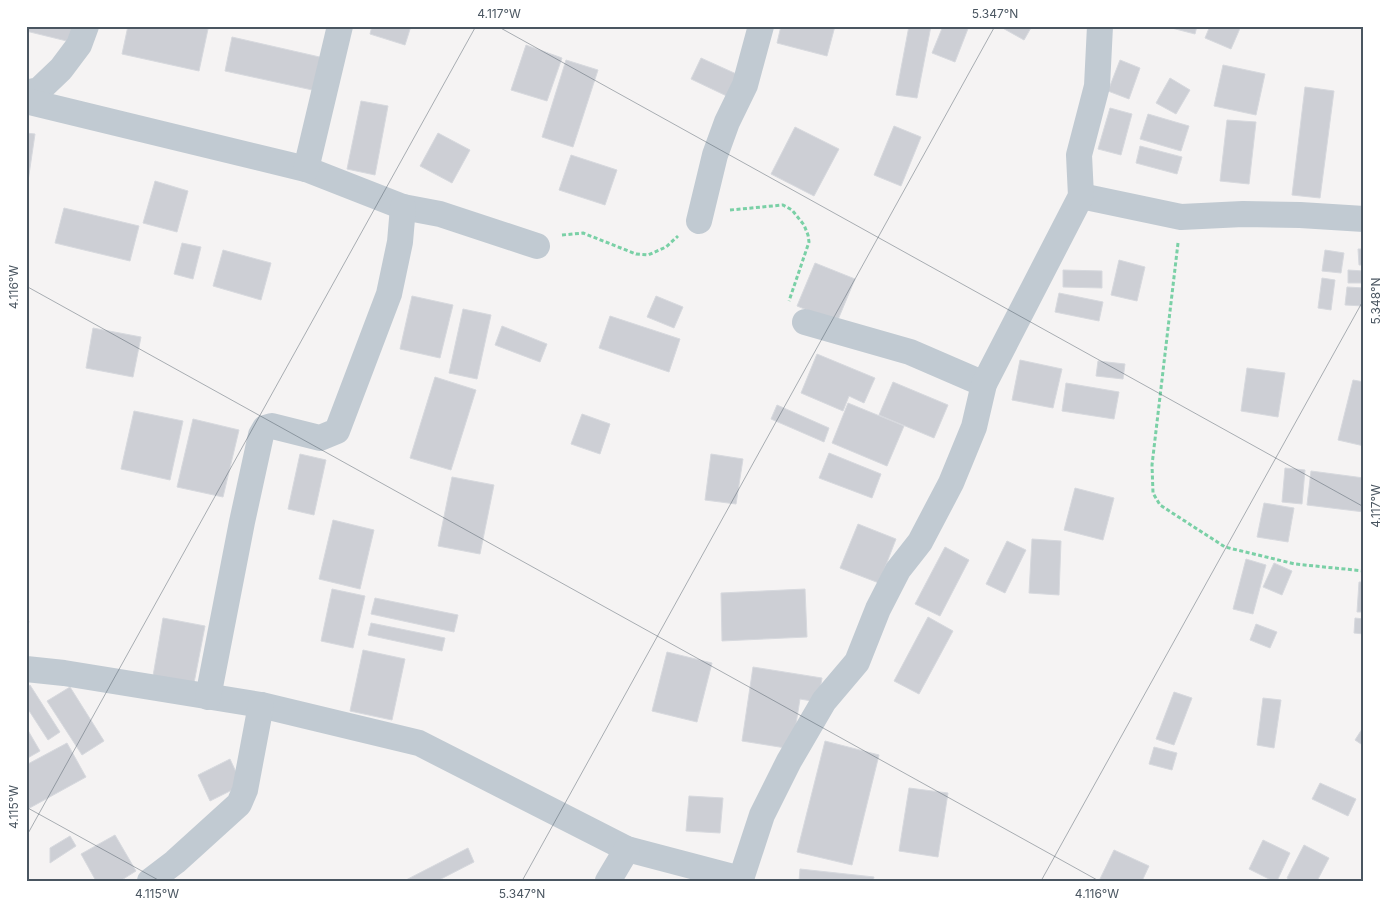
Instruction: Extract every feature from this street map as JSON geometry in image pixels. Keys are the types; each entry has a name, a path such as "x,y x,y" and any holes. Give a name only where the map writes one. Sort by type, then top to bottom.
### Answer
{"street":[{"path":"26,93 39,90 61,69 79,45 86,26"},
{"path":"306,170 340,26"},
{"path":"699,222 715,156 727,122 745,85 761,26"},
{"path":"26,669 64,673 261,705 419,743 627,849 741,880 762,815 788,761 824,701 857,662 878,609 898,570 920,542 951,483 974,427 984,384 1081,196 1079,155 1097,86 1100,26"},
{"path":"26,101 306,170 403,206 440,214 537,246"},
{"path":"1081,196 1181,218 1242,214 1364,219"},
{"path":"208,697 260,435 265,428 272,426 320,438 337,431 389,294 400,242 403,206"},
{"path":"805,322 910,352 984,384"},
{"path":"150,881 195,846 239,804 245,790 261,705"},
{"path":"608,881 627,849"}],"path":[{"path":"1181,218 1152,465 1153,494 1160,504 1225,547 1295,564 1364,571"}],"building":[{"path":"26,26 79,26 75,43 26,31"},
{"path":"128,26 193,26 208,29 199,71 122,54"},
{"path":"372,26 411,26 405,45 370,34"},
{"path":"781,26 835,26 827,56 777,43"},
{"path":"909,26 931,26 917,98 896,95"},
{"path":"943,26 969,26 955,62 932,53"},
{"path":"999,26 1032,26 1024,40"},
{"path":"1164,26 1197,26 1195,34"},
{"path":"1210,26 1241,26 1231,49 1205,38"},
{"path":"232,37 324,58 317,91 225,71"},
{"path":"526,45 562,58 547,101 511,90"},
{"path":"701,58 743,77 733,99 691,79"},
{"path":"566,60 598,70 573,147 542,137"},
{"path":"1120,60 1140,68 1129,99 1108,91"},
{"path":"1223,65 1265,74 1256,115 1214,106"},
{"path":"1170,78 1190,90 1176,114 1156,103"},
{"path":"1305,87 1334,91 1320,198 1292,195"},
{"path":"361,101 388,106 375,175 347,169"},
{"path":"1110,108 1132,114 1121,155 1098,149"},
{"path":"1148,114 1189,126 1181,151 1140,139"},
{"path":"1227,120 1256,122 1249,184 1220,181"},
{"path":"894,126 921,137 901,186 874,175"},
{"path":"795,127 839,149 814,196 771,174"},
{"path":"26,133 35,134 27,188 26,188"},
{"path":"438,133 470,150 452,183 420,166"},
{"path":"1140,146 1182,157 1177,174 1136,163"},
{"path":"571,155 617,170 605,205 559,190"},
{"path":"155,181 188,191 177,232 143,223"},
{"path":"64,208 139,226 130,261 55,243"},
{"path":"182,243 201,247 193,279 174,274"},
{"path":"1358,249 1364,249 1364,265 1359,265"},
{"path":"223,250 271,263 261,300 213,286"},
{"path":"1325,250 1344,253 1341,273 1322,271"},
{"path":"1119,260 1145,267 1137,301 1111,295"},
{"path":"815,263 855,279 837,322 797,306"},
{"path":"1063,270 1102,271 1102,288 1063,287"},
{"path":"1348,270 1364,271 1364,283 1348,283"},
{"path":"1322,278 1335,280 1331,310 1318,308"},
{"path":"1347,287 1364,288 1364,306 1345,305"},
{"path":"1059,293 1103,302 1099,321 1055,312"},
{"path":"412,296 453,305 440,358 400,349"},
{"path":"656,296 683,307 674,328 647,317"},
{"path":"463,309 491,315 477,379 449,373"},
{"path":"610,316 680,339 669,372 599,348"},
{"path":"502,326 547,344 540,362 495,345"},
{"path":"93,328 141,337 133,377 86,368"},
{"path":"817,354 875,378 864,403 849,396 843,411 801,393"},
{"path":"1020,360 1062,369 1053,408 1012,400"},
{"path":"1098,361 1125,364 1123,379 1096,376"},
{"path":"1247,368 1285,373 1278,417 1241,411"},
{"path":"435,377 476,390 451,470 410,458"},
{"path":"1353,380 1364,382 1364,446 1338,440"},
{"path":"893,382 948,405 934,438 879,415"},
{"path":"1066,383 1119,392 1114,419 1062,411"},
{"path":"848,403 904,426 887,466 832,443"},
{"path":"777,405 829,428 824,442 771,419"},
{"path":"134,411 183,421 170,480 121,469"},
{"path":"582,414 610,424 600,454 571,444"},
{"path":"193,419 239,430 223,497 177,487"},
{"path":"829,453 881,474 872,498 819,478"},
{"path":"300,454 326,460 314,515 288,509"},
{"path":"711,454 743,459 736,504 705,500"},
{"path":"1285,468 1305,470 1302,504 1282,502"},
{"path":"1311,471 1364,478 1364,512 1307,505"},
{"path":"452,477 494,485 480,554 438,546"},
{"path":"1075,488 1114,498 1103,540 1064,530"},
{"path":"1264,503 1294,508 1288,542 1257,537"},
{"path":"333,520 374,530 360,589 319,579"},
{"path":"858,524 896,539 879,583 840,568"},
{"path":"1032,539 1061,541 1059,595 1029,593"},
{"path":"1007,541 1026,550 1005,593 986,584"},
{"path":"945,547 969,560 940,616 915,604"},
{"path":"1246,559 1266,565 1253,614 1233,609"},
{"path":"1274,563 1292,571 1282,595 1263,587"},
{"path":"1359,582 1364,582 1364,612 1357,612"},
{"path":"332,589 365,596 353,648 321,641"},
{"path":"805,589 807,637 722,641 721,593"},
{"path":"375,598 458,615 454,632 371,614"},
{"path":"928,617 953,631 919,694 894,681"},
{"path":"163,618 205,626 194,683 153,676"},
{"path":"1355,618 1364,619 1364,634 1354,633"},
{"path":"26,620 29,621 26,637"},
{"path":"371,623 445,638 442,651 368,635"},
{"path":"1256,624 1277,632 1270,648 1250,640"},
{"path":"363,650 405,659 392,720 350,711"},
{"path":"667,652 712,663 697,722 652,711"},
{"path":"753,667 822,678 818,702 800,699 792,749 742,741"},
{"path":"30,685 60,732 48,740 26,706 26,688"},
{"path":"70,687 104,741 82,755 47,701"},
{"path":"1174,692 1192,698 1174,745 1156,739"},
{"path":"1263,698 1281,700 1274,748 1257,745"},
{"path":"1364,726 1364,746 1355,740"},
{"path":"26,727 40,751 26,759"},
{"path":"825,741 879,755 852,865 797,852"},
{"path":"67,743 86,777 26,810 26,765"},
{"path":"1154,747 1177,753 1172,770 1149,764"},
{"path":"230,759 242,785 210,801 198,775"},
{"path":"1320,783 1356,799 1348,816 1312,799"},
{"path":"909,788 948,793 938,857 899,851"},
{"path":"689,796 723,798 720,833 686,831"},
{"path":"115,835 136,871 120,881 96,881 81,854"},
{"path":"70,836 76,846 50,863 50,848"},
{"path":"1263,840 1290,853 1277,881 1273,881 1249,869"},
{"path":"1304,845 1329,858 1317,881 1291,881 1287,878"},
{"path":"468,848 474,862 437,881 404,881"},
{"path":"1114,850 1149,866 1142,881 1099,881"},
{"path":"800,869 874,877 873,881 799,881"}]}
